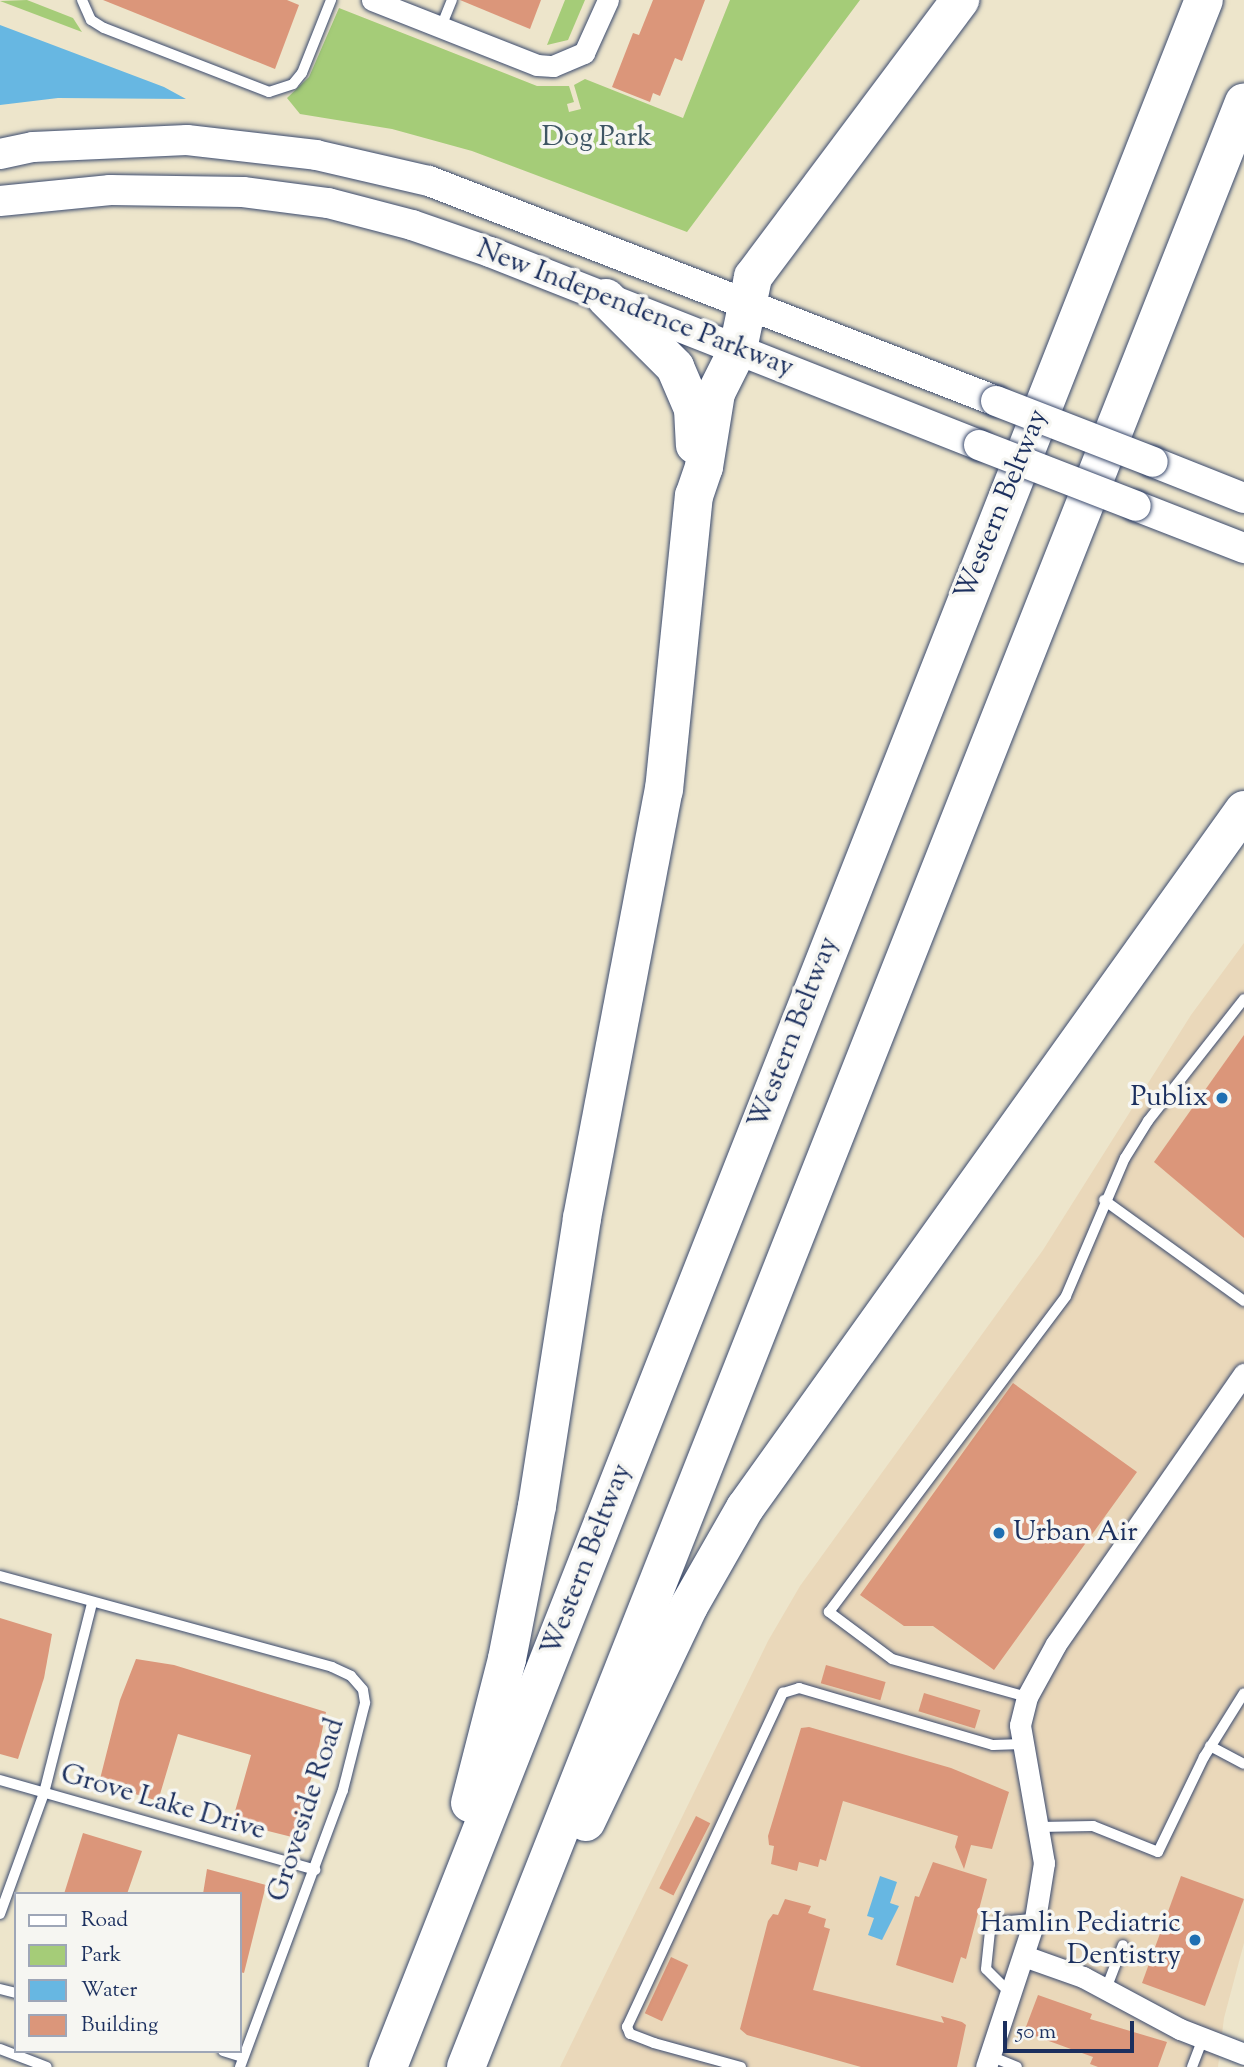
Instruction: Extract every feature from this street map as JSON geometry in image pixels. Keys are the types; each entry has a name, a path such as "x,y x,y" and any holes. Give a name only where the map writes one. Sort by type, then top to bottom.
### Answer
{"highway":[{"path":"694,496 704,467 716,393 738,349 753,277 960,0"},
{"name":"Western Beltway","path":"391,2060 1204,0"},
{"path":"466,2067 1244,102"},
{"path":"391,2060 461,1834 507,1659 532,1532 582,1219 664,790 694,496 695,424 682,380 667,356 606,298"},
{"path":"497,1991 603,1790 689,1606 745,1508 1244,810"}],"main road":[{"name":"New Independence Parkway","path":"0,154 33,147 187,140 316,155 429,181 1244,498"},
{"name":"New Independence Parkway","path":"0,201 110,190 243,192 328,204 412,225 738,349 1244,548"}],"street":[{"path":"372,0 537,65 553,66 584,53 608,0"},
{"path":"988,2062 1035,1919 1044,1863 1020,1725 1027,1698 1056,1644 1244,1374"},
{"path":"1024,1956 1106,1989 1203,2038 1244,2054"}],"lane":[{"path":"82,0 91,20 104,28 269,92 293,84 302,73 331,0"},
{"path":"441,27 452,0"},
{"path":"1027,1698 892,1659 829,1612 1066,1296 1104,1200 1148,1121 1244,999"},
{"path":"1104,1200 1244,1301"},
{"name":"Groveside Road","path":"0,1576 332,1667 360,1684 365,1703 343,1790 241,2062"},
{"path":"0,1914 44,1793 92,1603"},
{"path":"741,2067 654,2043 630,2034 627,2027 783,1693 799,1688 993,1745 1023,1744"},
{"path":"1039,1827 1093,1826 1158,1852 1210,1746 1244,1693"},
{"path":"1210,1746 1244,1764"},
{"name":"Grove Lake Drive","path":"0,1780 314,1870"},
{"path":"1011,1994 986,1969 990,1932 998,1922 1035,1919"},
{"path":"1106,1989 1123,1945"},
{"path":"1192,2067 1203,2038"},
{"path":"0,2049 47,2067"},
{"path":"225,2053 241,2062"},
{"path":"988,2062 1017,2067"}],"shaded area":[{"path":"1244,943 1244,1943 1224,2018 1218,2067 560,2067 768,1641 800,1586 1043,1250 1191,1015"}],"green space":[{"path":"27,0 73,18 82,32 0,1"},
{"path":"565,0 585,0 568,40 547,45"},
{"name":"Dog Park","path":"730,0 860,0 687,232 472,151 392,129 300,114 287,98 309,77 339,8 537,86 569,86 574,102 567,104 569,112 581,109 574,85 585,79 683,118"}],"water":[{"path":"0,25 164,87 186,99 58,98 0,105"},
{"path":"880,1876 897,1882 890,1903 899,1906 882,1940 868,1935 874,1918 867,1916"}],"building":[{"path":"103,0 287,0 299,5 275,69"},
{"path":"460,0 541,0 530,29"},
{"path":"653,0 705,0 682,61 675,58 660,96 653,93 650,102 612,87 633,33 639,35"},
{"name":"Publix","path":"1244,1035 1244,1238 1154,1162"},
{"name":"Urban Air","path":"1013,1383 1137,1472 994,1670 933,1626 904,1626 860,1595"},
{"path":"0,1618 52,1634 44,1678 18,1759 0,1754"},
{"path":"136,1659 174,1665 326,1712 314,1770 292,1837 232,1822 251,1755 178,1734 158,1801 99,1783 120,1700"},
{"path":"826,1665 886,1682 880,1700 821,1683"},
{"path":"924,1693 980,1710 975,1728 918,1711"},
{"path":"809,1727 951,1768 1009,1792 992,1849 971,1845 964,1869 955,1847 958,1836 843,1801 826,1861 820,1859 818,1867 799,1862 797,1871 771,1864 774,1846 769,1845 768,1836 801,1728"},
{"path":"696,1816 710,1823 673,1895 659,1888"},
{"path":"83,1833 142,1851 128,1892 65,1892"},
{"path":"933,1862 987,1879 966,1959 961,1957 953,1983 896,1965 915,1896 919,1897"},
{"path":"207,1869 266,1885 244,1973 242,1892 203,1892"},
{"name":"Hamlin Pediatric Dentistry","path":"1181,1876 1244,1899 1205,2006 1142,1983"},
{"path":"785,1899 811,1906 808,1913 826,1919 824,1927 830,1929 813,1990 944,2023 941,2016 962,2022 966,2025 957,2067 861,2067 747,2035 740,2029 768,1921 773,1914 778,1915"},
{"path":"671,1957 688,1965 662,2021 645,2013"},
{"path":"1038,1995 1092,2014 1090,2019 1167,2042 1158,2067 1098,2067 1090,2064 1093,2057 1024,2032"}],"place":[{"name":"Publix","path":"1222,1098"},
{"name":"Urban Air","path":"999,1533"},
{"name":"Hamlin Pediatric Dentistry","path":"1195,1940"}]}
